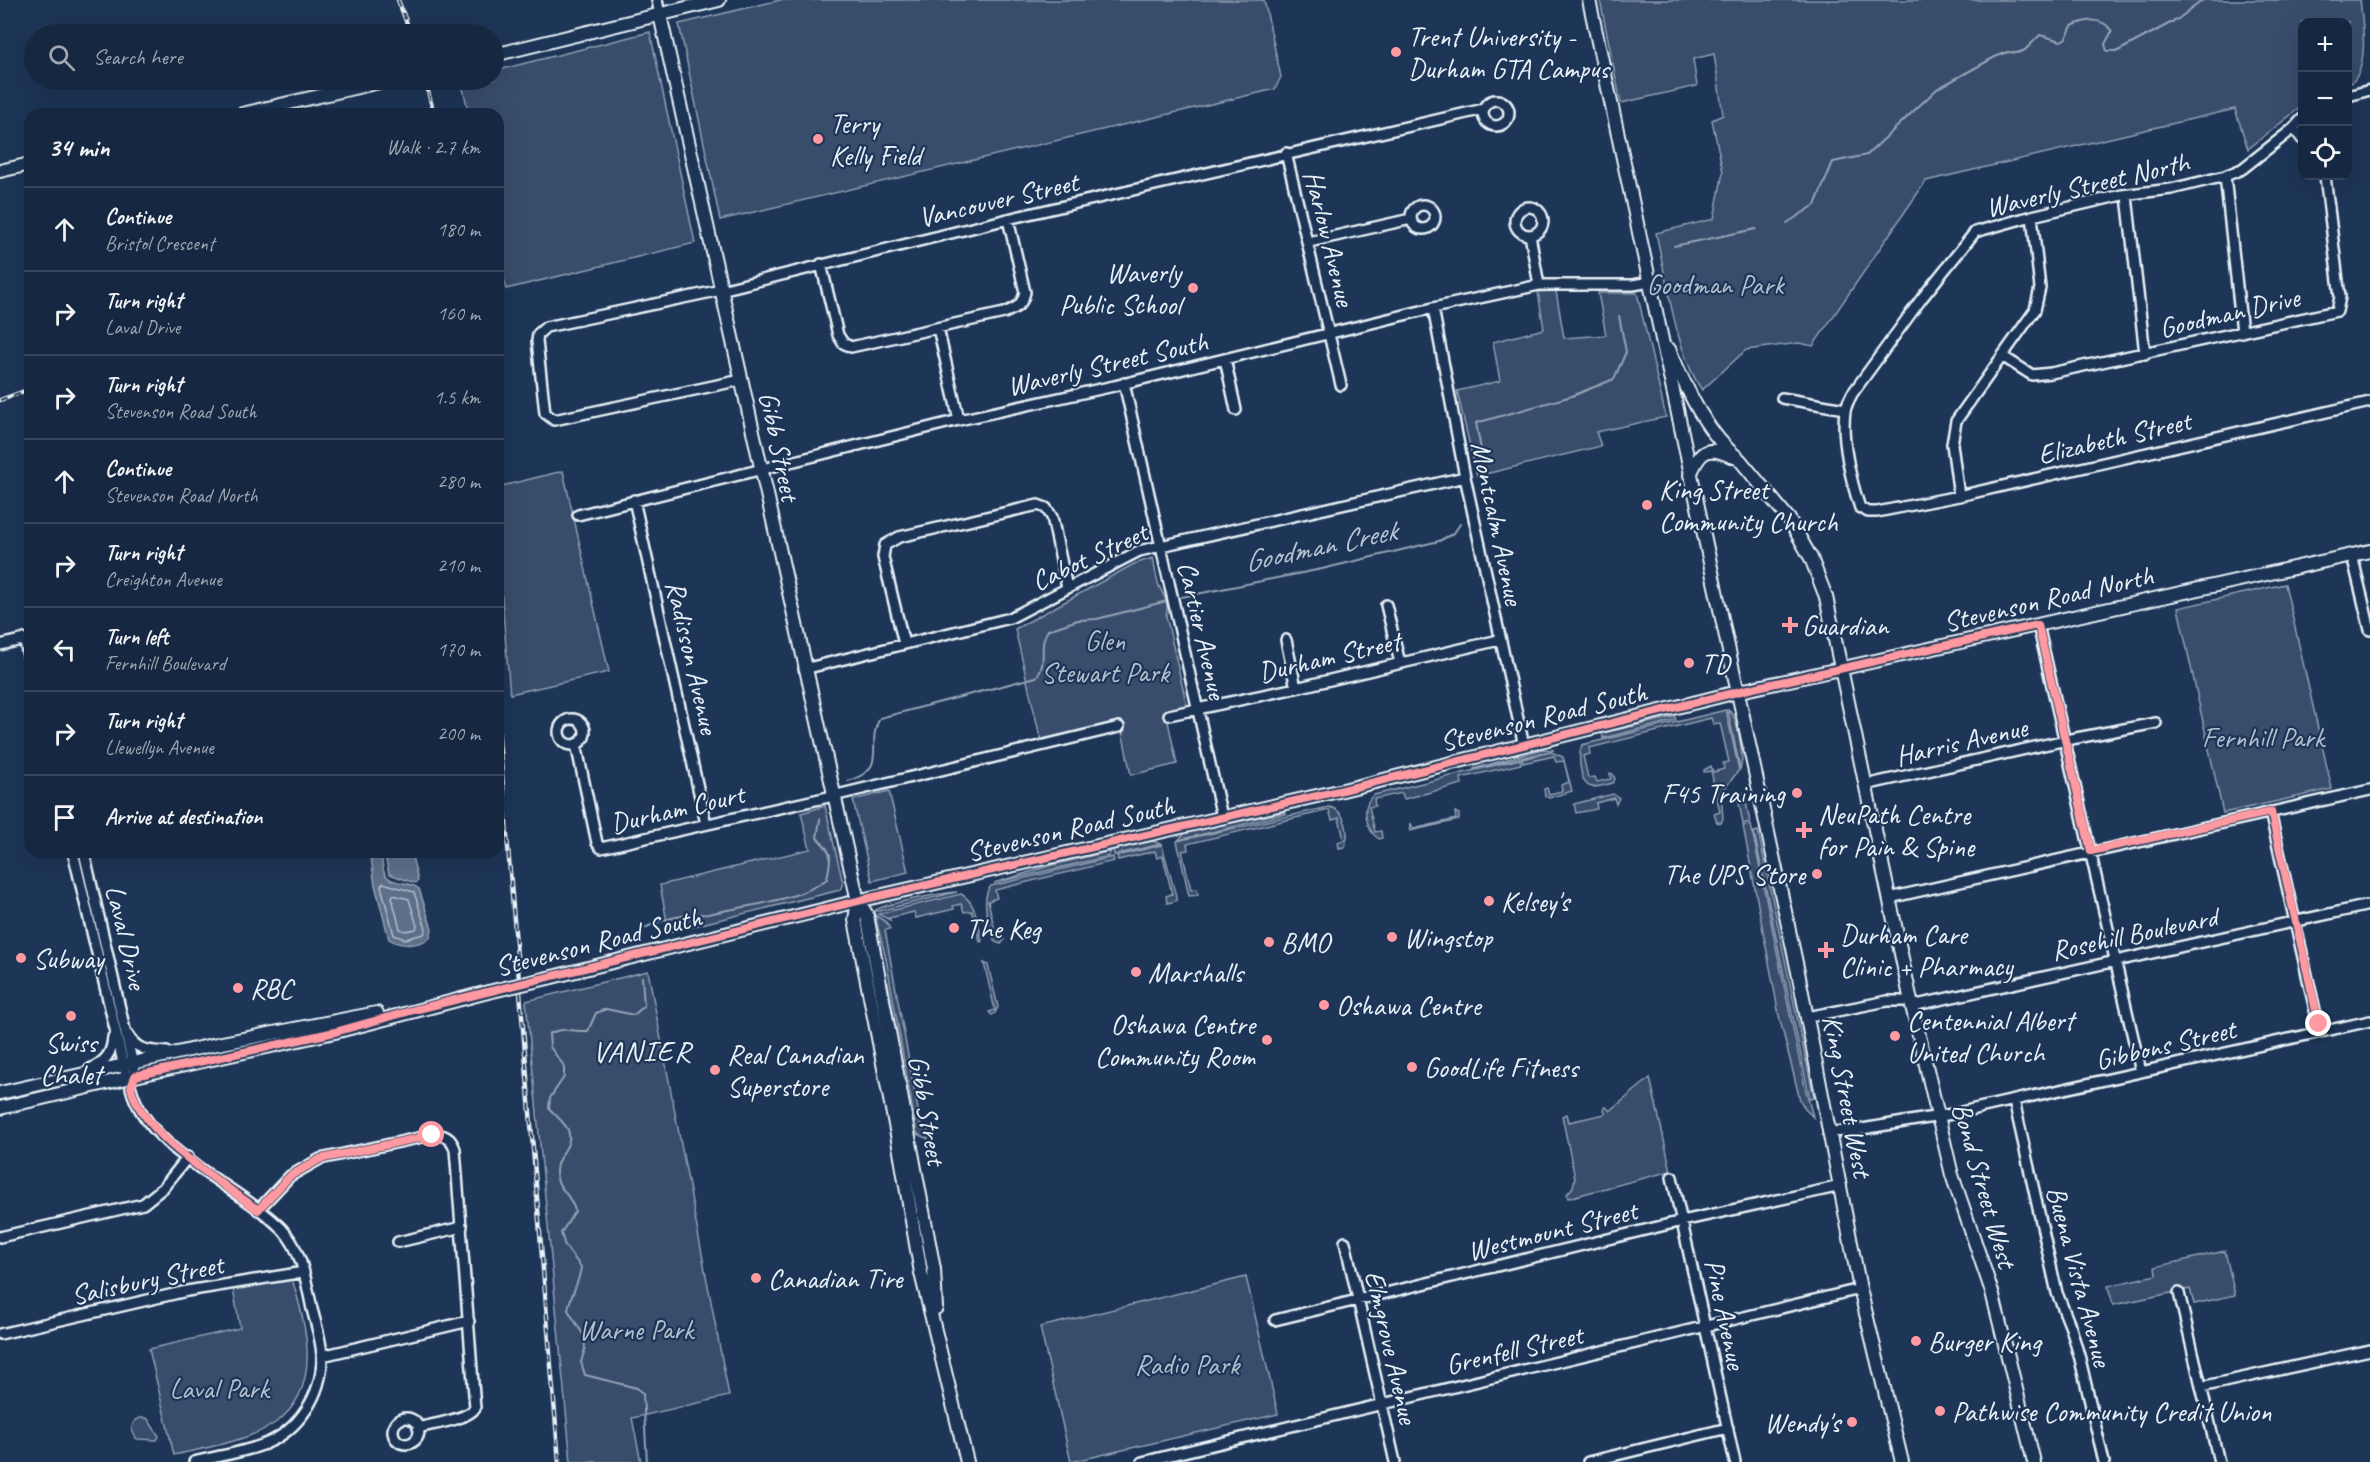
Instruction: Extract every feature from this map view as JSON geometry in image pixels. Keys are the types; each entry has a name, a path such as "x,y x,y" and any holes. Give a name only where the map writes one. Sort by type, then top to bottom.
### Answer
{"main road":[{"path":"504,53 719,0"},
{"name":"King Street West","path":"1589,0 1807,1017 1860,1289 1902,1462"},
{"name":"Gibb Street","path":"660,15 833,796 858,901 867,915 934,1269 937,1332 967,1462"},
{"path":"268,108 345,90"},
{"path":"0,171 24,165"},
{"name":"Bond Street West","path":"1660,330 1685,385 1705,420 1789,519 1810,558 1826,597 1889,898 1939,1116 1961,1207 1992,1292 2034,1462"},
{"path":"1689,475 1697,457 1706,451 1719,450 1740,460"},
{"name":"Stevenson Road North","path":"1737,692 2370,551"},
{"name":"Stevenson Road South","path":"0,1108 131,1081 858,901 1524,746 1737,692"},
{"name":"Stevenson Road South","path":"0,1093 176,1053 389,1011 414,1010"}],"street":[{"name":"Gibb Street","path":"657,0 660,15"},
{"path":"2352,95 2370,90"},
{"name":"Vancouver Street","path":"741,380 559,420 549,418 545,413 537,341 542,330 721,290 1286,153 1484,109"},
{"name":"Waverly Street North","path":"1868,512 1860,508 1854,488 1844,434 1845,409 1852,394 1922,298 1975,232 2122,195 2171,189 2225,176 2242,169 2298,124"},
{"path":"2294,128 2298,134"},
{"name":"Harlow Avenue","path":"1286,153 1309,242 1341,385"},
{"path":"2225,176 2242,332"},
{"name":"Goodman Drive","path":"2002,356 2032,375 2050,374 2337,311 2340,297 2325,180"},
{"path":"2127,196 2145,354"},
{"path":"1959,496 1952,444 1956,421 2035,310 2040,288 2032,216"},
{"path":"821,264 838,335 843,343 851,347 1004,313 1017,308 1023,302 1025,292 1008,219"},
{"path":"1309,242 1410,219"},
{"path":"1530,235 1539,285"},
{"name":"Waverly Street South","path":"578,515 959,420 1124,383 1433,308 1539,285 1634,285 1650,282"},
{"name":"Montcalm Avenue","path":"1433,308 1465,477 1524,746"},
{"path":"938,328 959,420"},
{"path":"1225,359 1236,410"},
{"name":"Cartier Avenue","path":"1124,383 1222,817"},
{"path":"1782,398 1845,409"},
{"name":"Elizabeth Street","path":"1868,512 1959,496 2370,402"},
{"name":"Cabot Street","path":"804,669 1010,618 1122,559 1160,546 1465,477"},
{"name":"Radisson Avenue","path":"634,500 706,824"},
{"path":"904,644 883,557 885,544 899,537 1038,505 1046,508 1052,517 1067,588"},
{"path":"2352,555 2370,630"},
{"path":"1386,605 1400,663"},
{"path":"2038,625 2141,1072"},
{"path":"0,645 24,639"},
{"path":"1286,640 1296,688"},
{"name":"Durham Street","path":"1169,715 1296,688 1499,640"},
{"name":"Harris Avenue","path":"1865,786 2066,740 2156,723"},
{"path":"833,796 1119,727"},
{"name":"Durham Court","path":"576,744 597,843 601,848 833,796"},
{"path":"1889,898 2370,790"},
{"path":"2271,812 2297,920 2320,1032"},
{"name":"Laval Drive","path":"74,858 110,1010 128,1064"},
{"name":"Laval Drive","path":"85,858 126,1032 128,1064 136,1102 162,1138 258,1210 287,1235 299,1256 304,1272 322,1356 316,1391 304,1413 290,1429 264,1444 194,1462"},
{"name":"Rosehill Boulevard","path":"1807,1017 1887,1001 1912,1003 2365,906"},
{"name":"Laval Drive","path":"80,1074 101,1063 112,1047 110,1010"},
{"name":"Gibbons Street","path":"1828,1132 1850,1131 2014,1101 2370,1021"},
{"name":"Laval Drive","path":"126,1032 131,1041 142,1049 176,1053"},
{"name":"Buena Vista Avenue","path":"2014,1101 2056,1293 2071,1328 2080,1359 2104,1462"},
{"path":"258,1210 290,1176 320,1159 343,1152 441,1134 448,1137 455,1149 476,1404 473,1412 418,1428"},
{"path":"0,1237 143,1204 163,1188 188,1157"},
{"name":"Pine Avenue","path":"1672,1177 1735,1462"},
{"name":"Westmount Street","path":"1275,1320 1683,1221 1841,1186"},
{"path":"398,1242 462,1227"},
{"name":"Elmgrove Avenue","path":"1345,1242 1395,1462"},
{"name":"Salisbury Street","path":"0,1334 187,1291 304,1272"},
{"name":"Grenfell Street","path":"1142,1462 1860,1289"},
{"path":"2179,1293 2219,1462"},
{"path":"322,1356 469,1321"},
{"path":"2200,1387 2370,1350"},
{"path":"1588,1462 1728,1428"}],"green space":[{"path":"780,0 1264,0 1281,77 1275,89 720,220 679,24"},
{"name":"Goodman Park","path":"1600,0 2360,0 2363,47 2360,70 2355,79 2352,82 2352,18 2298,18 2298,109 2248,149 2235,109 1926,181 1813,346 1799,343 1746,350 1702,390 1678,336 1656,233 1714,219 1723,172 1712,120 1723,115 1714,54 1693,59 1697,86 1621,103"},
{"path":"650,32 695,243 506,289 504,280 504,108 468,108 463,90 504,90 504,68"},
{"path":"1556,291 1564,338 1606,335 1598,293 1637,293 1666,417 1596,432 1601,446 1477,476 1457,391 1500,381 1493,342 1544,329 1538,292"},
{"path":"563,471 609,672 510,694 504,624 504,486"},
{"name":"Glen Stewart Park","path":"1153,558 1160,588 1167,604 1166,616 1187,706 1166,712 1177,764 1131,775 1120,721 1041,741 1015,629 1134,564"},
{"name":"Fernhill Park","path":"2285,584 2332,789 2223,813 2178,608"},
{"path":"1726,710 1739,770 1721,793 1723,818 1721,823 1717,822 1714,814 1720,812 1711,771 1704,772 1704,770 1711,766 1713,772 1724,769 1723,763 1729,762 1720,723 1713,724 1711,718 1589,748 1590,754 1583,756 1588,778 1595,777 1597,782 1611,779 1610,773 1615,779 1613,783 1594,787 1589,786 1583,779 1580,760 1582,745"},
{"path":"1728,710 1739,737 1742,756 1740,769"},
{"path":"1675,717 1676,720 1603,738 1602,733"},
{"path":"1543,749 1554,750 1473,769"},
{"path":"1551,752 1563,757 1572,791 1549,798 1545,796 1544,789 1547,788 1549,794 1562,791 1561,785 1569,782 1564,761 1556,762 1554,756 1523,763 1522,759"},
{"path":"1520,759 1521,764 1461,778 1462,784 1404,799 1402,793 1374,799 1375,806 1369,807 1375,832 1381,831 1382,838 1379,839 1375,835 1368,824 1367,805 1374,795"},
{"path":"889,791 908,872 872,881 853,800"},
{"path":"1744,793 1750,822 1743,824 1738,798"},
{"path":"1613,794 1619,798 1616,804 1614,798 1596,803 1597,809 1576,813 1574,804"},
{"path":"825,806 843,883 840,890 669,932 660,885 810,849 801,813"},
{"path":"1329,807 1340,813 1346,824 1347,837 1344,847 1339,848 1338,842 1344,840 1339,818 1332,820 1329,810 1187,844 1188,850 1182,851 1191,890 1197,889 1198,895 1189,896 1177,841"},
{"path":"1286,812 1286,814 1178,840 1187,832"},
{"path":"1455,812 1459,814 1459,820 1410,831 1411,823 1413,829 1456,819"},
{"path":"1751,825 1813,1117 1800,1100 1780,1020 1743,826"},
{"path":"1758,831 1814,1098 1810,1099 1754,832"},
{"path":"1152,841 1161,844 1114,855 1113,850"},
{"path":"1162,845 1176,896 1176,901 1167,903 1166,896 1172,894 1163,856 1157,858 1155,851 1118,860 1117,856"},
{"path":"1111,851 1109,856 994,883 1049,866"},
{"path":"1113,857 1114,861 995,890 997,898 988,901 997,939 1003,937 1004,940 1001,944 995,942 988,922 986,906 986,898 991,886"},
{"path":"957,892 879,911 875,911 900,902"},
{"path":"961,894 974,908 982,941 980,942 972,911 964,912 961,904 953,906 954,909 916,918 914,912 889,918 890,920 878,914"},
{"path":"875,915 886,922 890,929 885,930 921,1126 928,1127 928,1139 917,1134 886,959"},
{"path":"984,963 988,965 998,1007 992,1015 989,1012 995,1010"},
{"name":"Warne Park","path":"648,971 729,1396 632,1418 641,1462 571,1462 526,1001"},
{"path":"885,983 888,983 915,1135"},
{"path":"1650,1078 1671,1171 1568,1198 1567,1194 1573,1187 1575,1178 1562,1116 1567,1114 1569,1122 1605,1114 1604,1108 1610,1111"},
{"path":"2225,1251 2235,1295 2194,1304 2190,1289 2113,1305 2108,1286 2156,1275 2155,1267"},
{"name":"Radio Park","path":"1246,1277 1278,1414 1071,1462 1040,1327"},
{"name":"Laval Park","path":"292,1279 306,1337 307,1356 300,1393 290,1409 275,1423 252,1435 174,1455 149,1349 240,1328 233,1288"},
{"path":"140,1418 147,1418 159,1436 157,1440 137,1439 132,1427 134,1422"}],"water":[{"path":"371,858 381,858 384,872 390,879 419,889 432,929 430,938 410,945 389,939 375,885"},
{"path":"385,858 412,858 418,881 415,883 389,874"}],"waterway":[{"name":"Goodman Creek","path":"1787,223 1815,205 1833,162 1867,155 1937,89 1995,57 2008,52 2017,53 2025,50 2040,35 2061,41 2066,38 2072,26 2093,21 2103,23 2112,31 2105,44 2107,51 2118,51 2178,19 2203,0"},
{"name":"Goodman Creek","path":"1674,246 1756,229"},
{"name":"Goodman Creek","path":"1482,455 1476,423 1572,396 1614,379 1626,352 1619,316"},
{"name":"Goodman Creek","path":"1182,597 1322,569 1439,541 1454,533 1460,524"},
{"name":"Goodman Creek","path":"848,781 861,776 873,762 874,737 880,718 1036,677 1042,666 1043,642 1048,630 1078,620 1097,619 1167,601"},
{"name":"Goodman Creek","path":"645,928 675,917 708,914 787,898 802,893 827,879 830,856 817,838 820,819"},
{"name":"Goodman Creek","path":"642,977 644,1006 634,1015 606,1009 596,1013 588,1031 564,1030 549,1034 550,1047 564,1066 564,1077 550,1098 549,1108 567,1127 569,1137 556,1171 558,1183 575,1211 561,1233 565,1246 581,1267 568,1310 584,1336 585,1349 581,1362 585,1375 637,1388 643,1394 647,1462"}],"railway":[{"path":"398,0 407,24"},
{"path":"428,90 432,108"},
{"path":"0,400 24,391"},
{"path":"504,799 559,1462"}],"place":[{"name":"Trent University - Durham GTA Campus","path":"1396,52"},
{"name":"Terry Kelly Field","path":"818,139"},
{"name":"Waverly Public School","path":"1193,288"},
{"name":"King Street Community Church","path":"1647,505"},
{"name":"Guardian","path":"1790,625"},
{"name":"TD","path":"1689,663"},
{"name":"F45 Training","path":"1797,793"},
{"name":"NeuPath Centre for Pain & Spine","path":"1804,830"},
{"name":"The UPS Store","path":"1817,874"},
{"name":"Kelsey's","path":"1489,901"},
{"name":"The Keg","path":"954,928"},
{"name":"Wingstop","path":"1392,937"},
{"name":"BMO","path":"1269,942"},
{"name":"Durham Care Clinic + Pharmacy","path":"1826,950"},
{"name":"Subway","path":"21,958"},
{"name":"Marshalls","path":"1136,972"},
{"name":"RBC","path":"238,988"},
{"name":"Oshawa Centre","path":"1324,1005"},
{"name":"Swiss Chalet","path":"71,1016"},
{"name":"Centennial Albert United Church","path":"1895,1036"},
{"name":"Oshawa Centre Community Room","path":"1267,1040"},
{"name":"GoodLife Fitness","path":"1412,1067"},
{"name":"Real Canadian Superstore","path":"715,1070"},
{"name":"Canadian Tire","path":"756,1278"},
{"name":"Burger King","path":"1916,1341"},
{"name":"Pathwise Community Credit Union","path":"1940,1411"},
{"name":"Wendy's","path":"1852,1422"}],"district":[{"name":"VANIER","path":"642,1051"}],"route":[{"path":"432,1135 343,1152 320,1159 290,1176 258,1210 162,1138 140,1111 131,1088 135,1076 335,1032 385,1020 414,1010 870,898 1343,790 1749,689 2038,625 2091,851 2271,812 2319,1024"}]}
